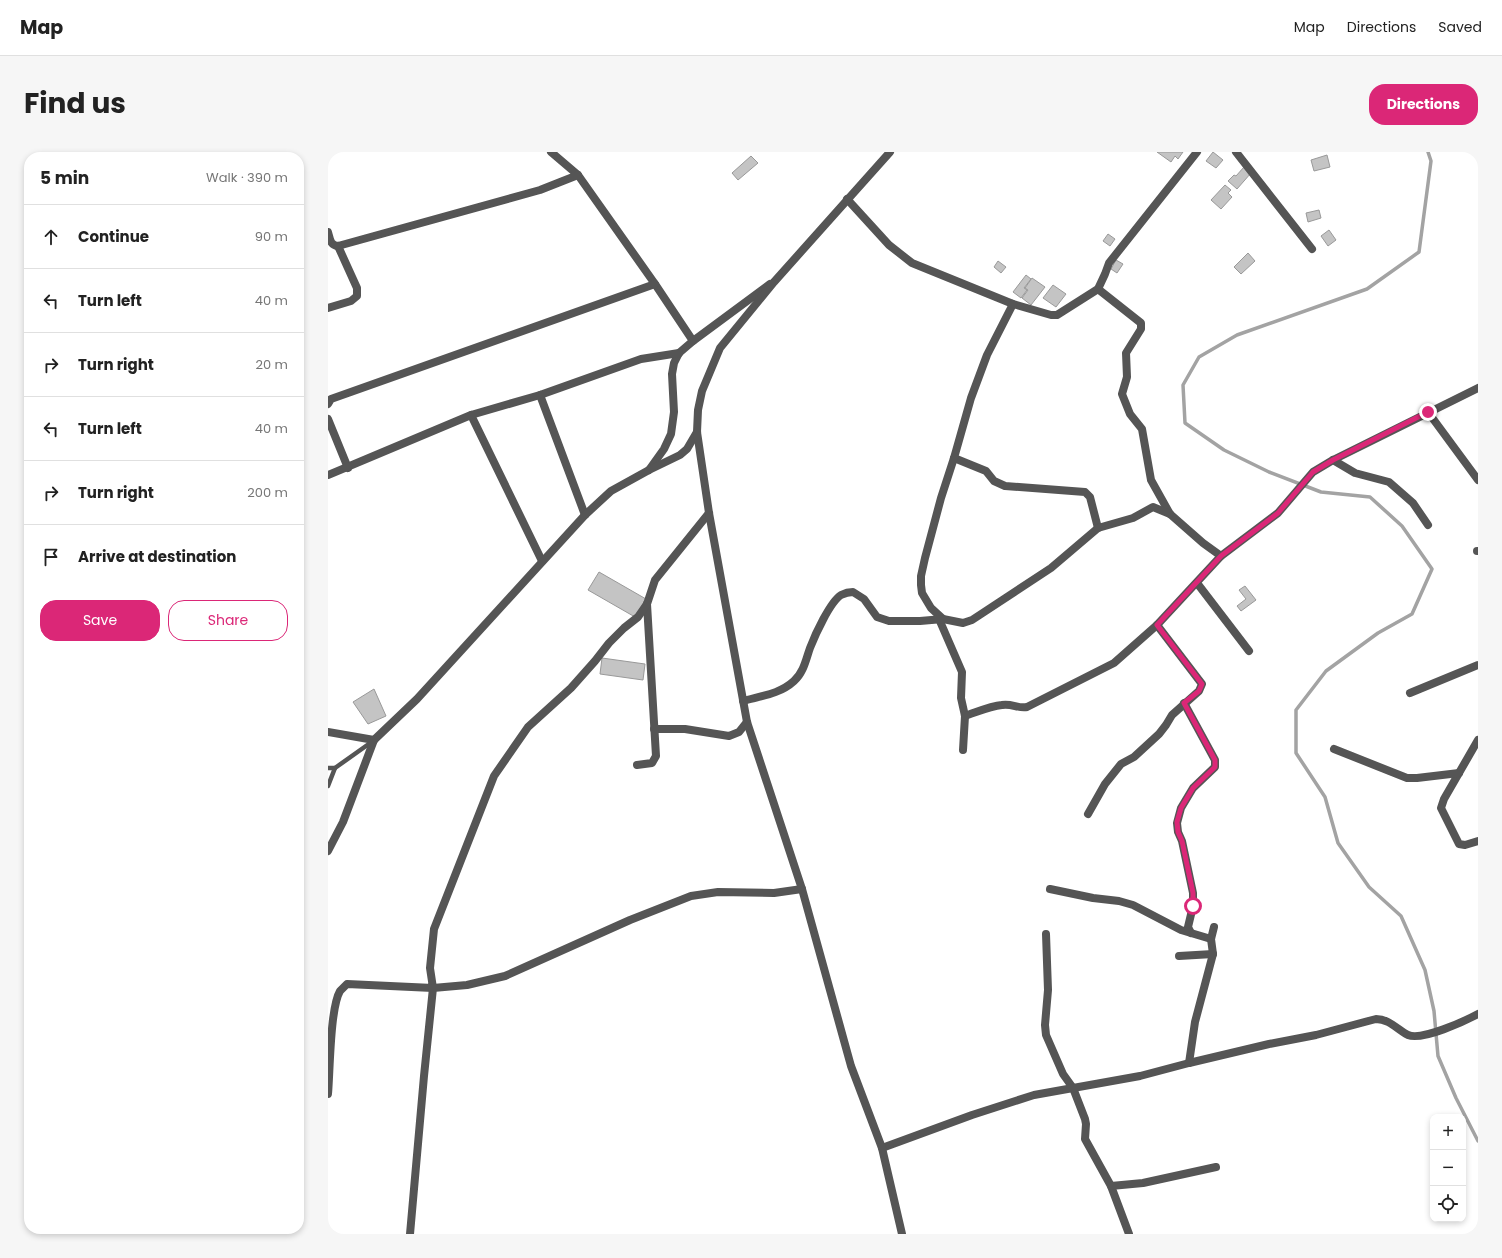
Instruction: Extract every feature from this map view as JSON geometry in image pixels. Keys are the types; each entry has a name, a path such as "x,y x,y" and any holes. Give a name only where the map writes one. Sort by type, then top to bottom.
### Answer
{"street":[{"path":"551,152 578,175 655,284 693,341"},
{"path":"890,152 774,282 720,348 702,391 698,410 697,432 708,513 747,722 802,889 851,1066 882,1148 902,1234"},
{"path":"847,200 890,245 912,262 1013,304 1051,315 1057,315 1098,289 1109,263 1197,152"},
{"path":"1236,152 1312,249"},
{"path":"328,232 330,242 338,246 540,190 578,175"},
{"path":"328,308 351,301 357,296 357,288 338,246"},
{"path":"649,470 664,448 671,434 674,412 672,374 674,363 679,353 693,341 774,282"},
{"path":"328,404 331,399 655,284"},
{"path":"1098,289 1141,323 1141,329 1126,353 1127,377 1122,394 1130,414 1142,429 1152,480 1170,514"},
{"path":"963,750 965,716 961,698 962,672 941,619 931,608 922,593 921,576 941,498 971,398 987,355 1013,304"},
{"path":"328,475 348,468 471,415 540,394 641,359 679,353"},
{"path":"965,716 1000,705 1008,704 1023,708 1027,707 1114,663 1157,625 1221,556 1278,513 1313,472 1333,460 1478,388"},
{"path":"540,394 585,515"},
{"path":"1428,412 1478,480"},
{"path":"471,415 542,561"},
{"path":"328,419 348,468"},
{"path":"328,851 343,822 374,740 416,698 585,515 611,491 680,455 687,449 697,432"},
{"path":"954,458 986,470 994,481 1005,486 1085,492 1090,497 1098,528"},
{"path":"1333,460 1355,473 1389,482 1413,503 1428,524"},
{"path":"743,701 774,693 796,680 804,668 810,647 831,605 841,595 854,592 864,600 878,617 889,621 941,619 964,623 980,616 1051,568 1098,528 1133,518 1153,507 1170,514 1221,556"},
{"path":"410,1234 433,988 430,968 434,929 494,776 528,727 572,688 609,643 638,617 647,604 655,580 708,513"},
{"path":"1197,583 1249,652"},
{"path":"637,766 652,763 655,760 647,604"},
{"path":"920,621 931,608"},
{"path":"1088,814 1105,784 1121,764 1134,757 1159,734 1172,715 1199,691 1202,684 1157,625"},
{"path":"1410,693 1478,665"},
{"path":"1184,703 1215,760 1215,767 1193,788 1181,808 1177,822 1178,832 1182,841 1193,893 1193,906 1188,927 1191,933"},
{"path":"654,728 685,729 728,736 739,732 747,722"},
{"path":"328,732 374,740"},
{"path":"1478,740 1444,799 1441,808 1459,844 1465,845 1478,841"},
{"path":"1334,749 1407,778 1459,773"},
{"path":"328,1094 336,1001 340,991 347,984 433,988 467,985 505,976 630,920 691,896 718,892 774,893 802,889"},
{"path":"1050,889 1093,898 1119,901 1133,905 1181,930 1211,940"},
{"path":"1188,1063 1195,1022 1213,954 1211,940 1214,927"},
{"path":"1046,934 1048,990 1045,1025 1046,1035 1063,1074 1074,1088 1085,1119 1085,1139 1111,1186 1130,1234"},
{"path":"1179,956 1213,954"},
{"path":"882,1148 972,1115 1034,1095 1140,1076 1269,1044 1316,1035 1376,1019 1386,1021 1409,1035 1422,1036 1469,1020 1478,1014"},
{"path":"1111,1186 1143,1183 1216,1167"}],"lane":[{"path":"328,786 335,768 374,740"},
{"path":"328,768 335,768"}],"building":[{"path":"1157,152 1183,152 1178,159 1175,156 1171,162"},
{"path":"1213,152 1223,160 1216,168 1206,161"},
{"path":"1327,155 1330,167 1314,171 1311,160"},
{"path":"751,156 758,163 738,180 732,173"},
{"path":"1244,167 1251,173 1237,189 1228,181 1234,175 1236,176"},
{"path":"1225,185 1231,190 1228,193 1232,197 1221,209 1211,200"},
{"path":"1319,210 1321,218 1308,222 1306,213"},
{"path":"1329,230 1336,240 1328,246 1321,236"},
{"path":"1108,234 1115,239 1110,246 1103,241"},
{"path":"1248,253 1255,261 1241,274 1234,267"},
{"path":"1116,260 1123,264 1117,273 1111,269"},
{"path":"998,261 1006,267 1001,273 994,267"},
{"path":"1026,275 1031,279 1024,288 1027,290 1021,298 1013,292"},
{"path":"1032,278 1045,287 1031,305 1022,298 1028,290 1025,288"},
{"path":"1053,285 1066,294 1056,307 1043,298"},
{"path":"599,572 646,599 635,617 588,590"},
{"path":"1245,586 1256,600 1241,611 1237,606 1246,599 1239,590"},
{"path":"602,658 645,664 643,680 600,674"},
{"path":"374,689 386,716 368,724 353,702"}],"waterway":[{"path":"1428,152 1431,161 1419,252 1367,289 1237,335 1199,357 1183,385 1185,423 1224,450 1269,472 1321,492 1370,497 1402,526 1432,569 1412,614 1378,633 1326,671 1296,710 1296,753 1325,797 1338,843 1369,887 1401,916 1425,970 1434,1011 1438,1056 1456,1098 1478,1141"}],"route":[{"path":"1193,906 1193,893 1182,841 1178,832 1177,822 1181,808 1193,788 1215,767 1215,760 1184,703 1199,691 1202,684 1157,625 1221,556 1278,513 1313,472 1333,460 1428,412"}]}
